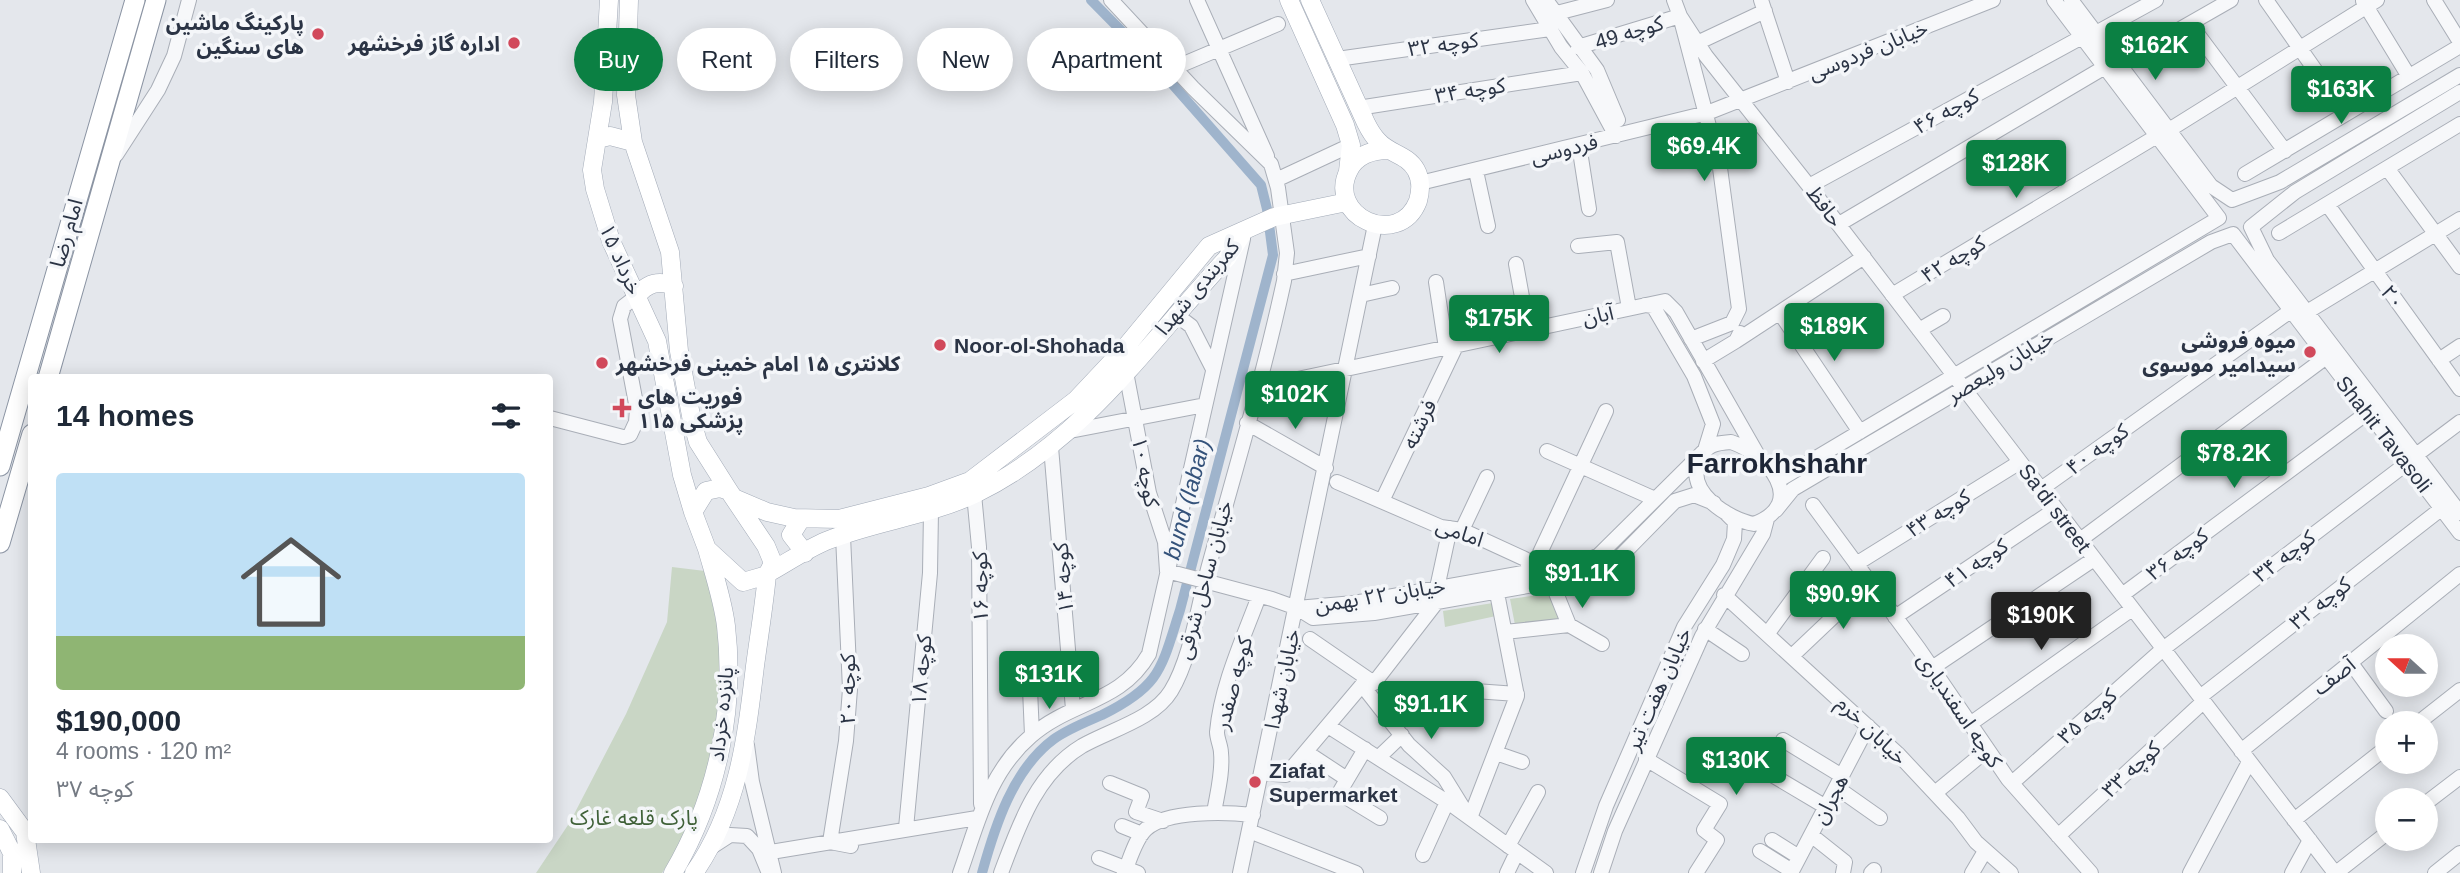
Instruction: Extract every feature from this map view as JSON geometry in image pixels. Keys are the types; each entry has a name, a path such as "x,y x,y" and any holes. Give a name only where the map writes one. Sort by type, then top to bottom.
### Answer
{"highway":[{"name":"امام رضا","path":"0,466 135,0"},
{"name":"امام رضا","path":"49,374 156,0"},
{"path":"0,543 28,448"}],"main road":[{"name":"۱۵ خرداد","path":"609,0 602,112 592,170 595,189 611,241 657,341 682,475 707,549"},
{"name":"۱۵ خرداد","path":"629,0 626,95 633,142 670,252 679,351 692,421 698,442 766,545 773,563 769,573"},
{"path":"1289,0 1351,145 1345,183 1347,202 1358,217 1375,225 1395,223 1412,212 1420,193 1420,183 1410,162 1378,142 1359,108 1310,0"},
{"path":"602,112 618,118 629,112"},
{"path":"598,139 610,136 633,142"},
{"path":"1348,171 1365,154 1390,150"},
{"path":"1248,229 1277,216 1347,202"},
{"name":"کمربندی شهدا","path":"769,573 843,536 931,511 974,494 1051,447 1070,431 1126,372 1227,258 1248,229"},
{"name":"کمربندی شهدا","path":"731,495 767,512 801,519 839,519 929,496 970,481 1076,400 1131,341 1209,246 1248,229"},
{"path":"637,296 649,284 666,282 674,286"},
{"path":"693,512 706,491 720,488 731,495"},
{"path":"801,519 791,535 805,553"},
{"path":"707,549 743,582 769,573"},
{"name":"پانزده خرداد","path":"673,873 698,828 710,792 726,708 726,625 707,549"},
{"name":"پانزده خرداد","path":"694,873 713,846 731,804 746,737 769,573"},
{"path":"0,798 25,832 32,873"},
{"path":"0,817 18,839 23,855 19,873"},
{"path":"0,829 12,853 12,873"}],"street":[{"path":"108,168 158,90 174,56 189,0"},
{"path":"1112,0 1138,28"},
{"name":"خیابان ساحل شرقی","path":"1001,873 1028,807 1040,784 1056,766 1081,747 1158,706 1171,691 1247,423 1284,274 1287,253 1277,216 1276,180 1271,164 1197,0"},
{"path":"1533,0 1620,135"},
{"path":"1546,0 1553,14 1602,81 1620,135"},
{"path":"1553,14 1607,0"},
{"name":"حافظ","path":"1674,0 1680,16 1697,43 1955,375"},
{"name":"خیابان فردوسی","path":"1707,113 1993,0"},
{"path":"2054,0 2089,35 2163,133 2224,229 2232,234 2239,234 2251,227 2295,192 2460,92"},
{"path":"2071,0 2089,35"},
{"name":"کوچه ۴۶","path":"1809,186 2156,0"},
{"path":"1839,224 2231,0"},
{"path":"2266,0 2346,114"},
{"path":"2245,174 2460,44 2434,0"},
{"path":"2369,2 2408,75"},
{"name":"کوچه ۴۲","path":"1892,295 2238,87 2369,2"},
{"path":"1697,43 1764,3 1787,82"},
{"path":"1680,16 1720,168 1740,309 1741,331 1736,341"},
{"name":"کوچه 49","path":"1578,47 1680,16"},
{"path":"1186,63 1278,24"},
{"path":"2190,24 2285,151"},
{"name":"کوچه ۳۲","path":"1336,59 1550,29"},
{"name":"کوچه ۳۴","path":"1359,108 1582,73"},
{"path":"2219,218 2222,207 2232,200 2280,183 2460,75"},
{"path":"1186,80 1271,164"},
{"name":"فردوسی","path":"1420,183 1707,113"},
{"path":"2278,233 2460,124"},
{"path":"2163,133 2211,186 2232,200 2242,200 2251,207 2254,213 2251,227"},
{"path":"1276,180 1351,145"},
{"path":"1579,145 1589,209"},
{"path":"2387,168 2460,267"},
{"path":"1476,170 1488,226"},
{"name":"۲۰","path":"2327,204 2460,389"},
{"name":"خیابان ولیعصر","path":"1779,480 2219,218"},
{"path":"2307,313 2460,219"},
{"name":"خیابان شهدا","path":"1240,873 1375,225"},
{"name":"Shahit Tavasoli","path":"2251,227 2267,260 2411,459 2441,509 2460,533"},
{"name":"خیابان ساحل شرقی","path":"960,873 979,812 1018,748 1032,734 1073,709 1126,684 1140,670 1149,654 1171,572 1213,369 1248,229"},
{"name":"Shahit Tavasoli","path":"2232,234 2367,413 2460,513"},
{"name":"خیابان ولیعصر","path":"1772,515 1793,489 2211,242 2232,234"},
{"path":"1578,246 1617,242 1629,308"},
{"path":"1284,274 1369,256"},
{"path":"1703,361 1864,257"},
{"path":"1516,264 1528,330"},
{"path":"1436,282 1451,347"},
{"path":"1361,295 1392,288"},
{"path":"553,419 623,437 629,435 636,422 637,409 620,319 624,306 637,296"},
{"path":"1645,305 1665,301 1676,312 1760,459"},
{"path":"1645,305 1659,312 1709,409 1713,424 1698,464 1696,478 1700,489 1720,508 1741,522 1754,524 1772,515 1781,497 1779,480 1760,459 1746,447 1731,442 1716,443 1704,450"},
{"name":"آبان","path":"1256,388 1645,305"},
{"path":"1691,339 1732,323 1740,309"},
{"name":"کوچه ۴۰","path":"2041,489 2289,312"},
{"path":"1780,313 1860,432"},
{"path":"1175,314 1191,326 1213,369"},
{"path":"1919,330 1943,316"},
{"path":"2439,360 2460,346"},
{"name":"فرشته","path":"1382,502 1451,347"},
{"path":"2080,540 2325,358"},
{"name":"کوچه ۱۰","path":"1126,372 1152,502 1171,572"},
{"name":"Sa'di street","path":"1955,375 2335,873"},
{"path":"1070,431 1205,405"},
{"path":"1532,570 1606,411"},
{"name":"کوچه ۳۶","path":"2122,595 2367,413"},
{"name":"کوچه ۳۴","path":"2163,649 2460,422"},
{"path":"1247,423 1326,468"},
{"name":"کوچه ۱۴","path":"1051,447 1073,709"},
{"name":"خیابان ۲۲ بهمن","path":"1297,608 1354,603 1587,561 1599,555 1704,450"},
{"path":"1547,451 1654,499"},
{"name":"کوچه ۴۳","path":"1856,564 2020,462"},
{"path":"1437,587 1456,529 1488,477"},
{"name":"امامی","path":"1337,482 1441,527 1456,529 1525,559 1532,570"},
{"name":"کوچه ۱۶","path":"974,494 979,559 979,812"},
{"name":"خیابان ۲۲ بهمن","path":"1297,608 1313,618 1436,603 1596,574 1618,559 1675,501 1688,495 1720,508"},
{"name":"کوچه اسفندیاری","path":"1813,505 1932,668 1987,750 2012,783 2091,873"},
{"name":"خیابان هفت تیر","path":"1583,873 1606,806 1685,627 1723,565 1734,538 1735,522 1720,508"},
{"name":"کوچه ۴۱","path":"1895,617 2056,509"},
{"name":"کوچه ۳۲","path":"2201,699 2441,509"},
{"name":"کوچه ۱۸","path":"906,828 930,573 931,511"},
{"name":"خیابان هفت تیر","path":"1601,873 1615,831 1705,629 1772,515"},
{"name":"کوچه ۲۰","path":"830,842 846,741 850,689 843,536"},
{"path":"1768,633 1823,558"},
{"path":"1932,668 2094,559"},
{"path":"1171,572 1297,608"},
{"name":"آصف","path":"2245,757 2351,663 2460,574"},
{"path":"1793,655 1870,582"},
{"path":"1552,583 1569,625"},
{"path":"1470,818 1517,694 1497,593"},
{"name":"خیابان خرم","path":"1724,595 1868,726 1935,793 1985,851 2011,873"},
{"name":"کوچه صفدر","path":"1214,813 1222,752 1217,736 1220,717 1237,655 1259,596"},
{"path":"1262,773 1286,775 1436,603"},
{"path":"1970,724 2133,609"},
{"path":"1505,632 1569,625 1602,644"},
{"path":"1705,629 1742,654"},
{"path":"1310,639 1368,684 1402,735 1444,777 1470,818"},
{"name":"کوچه ۳۵","path":"2012,783 2163,649"},
{"path":"2351,663 2386,711"},
{"path":"1030,689 1032,734"},
{"path":"1461,690 1517,694"},
{"path":"2433,711 2460,690"},
{"name":"کوچه ۳۳","path":"2058,836 2201,699"},
{"path":"1328,726 1447,802 1546,873"},
{"name":"هجران","path":"1791,872 1868,726"},
{"path":"1378,758 1402,735"},
{"path":"746,737 752,782 771,852 772,873"},
{"path":"1783,740 1839,782 1880,818"},
{"path":"1364,749 1339,793 1380,818"},
{"path":"1935,793 1987,750"},
{"path":"1306,752 1347,779"},
{"path":"1496,752 1522,762"},
{"path":"2294,820 2375,756"},
{"path":"2190,873 2245,757"},
{"path":"1646,760 1720,804 1704,830 1717,840 1696,873"},
{"path":"1767,772 1826,807"},
{"path":"2438,794 2460,777"},
{"path":"1110,783 1142,796 1136,812 1163,821"},
{"path":"1507,873 1513,849 1538,792"},
{"path":"1423,855 1447,802"},
{"path":"771,852 979,812"},
{"path":"1099,858 1130,872 1142,834 1147,828 1163,821 1214,813 1253,815"},
{"path":"1122,827 1142,834"},
{"path":"1249,831 1356,873"},
{"path":"713,846 730,835 747,836 759,849 772,873"},
{"path":"1811,835 1845,862 1843,873"},
{"path":"1772,840 1799,857"},
{"path":"2291,873 2310,841"},
{"path":"830,842 851,846"},
{"path":"2335,873 2375,842"},
{"path":"1760,851 1791,872"},
{"path":"1972,873 1985,851"},
{"path":"2435,873 2460,853"}],"green space":[{"name":"پارک قلعه غارک","path":"672,567 705,571 719,640 719,699 715,730 701,792 690,821 662,873 536,873 570,822 626,714 667,622"},
{"path":"1553,593 1562,621 1515,625 1510,599"},
{"path":"1493,603 1496,616 1445,627 1443,611"}],"waterway":[{"name":"bund (labar)","path":"982,873 1000,818 1027,766 1054,739 1122,705 1136,695 1148,685 1163,662 1180,610 1273,255 1261,185 1159,69 1091,0"}],"place":[{"name":"پارکینگ ماشین های سنگین","path":"318,34"},
{"name":"اداره گاز فرخشهر","path":"514,43"},
{"name":"Noor-ol-Shohada","path":"940,345"},
{"name":"میوه فروشی سیدامیر موسوی","path":"2310,352"},
{"name":"کلانتری ۱۵ امام خمینی فرخشهر","path":"602,363"},
{"name":"فوریت های پزشکی ۱۱۵","path":"622,408"},
{"name":"Ziafat Supermarket","path":"1255,782"}],"district":[{"name":"Farrokhshahr","path":"1777,463"}]}
